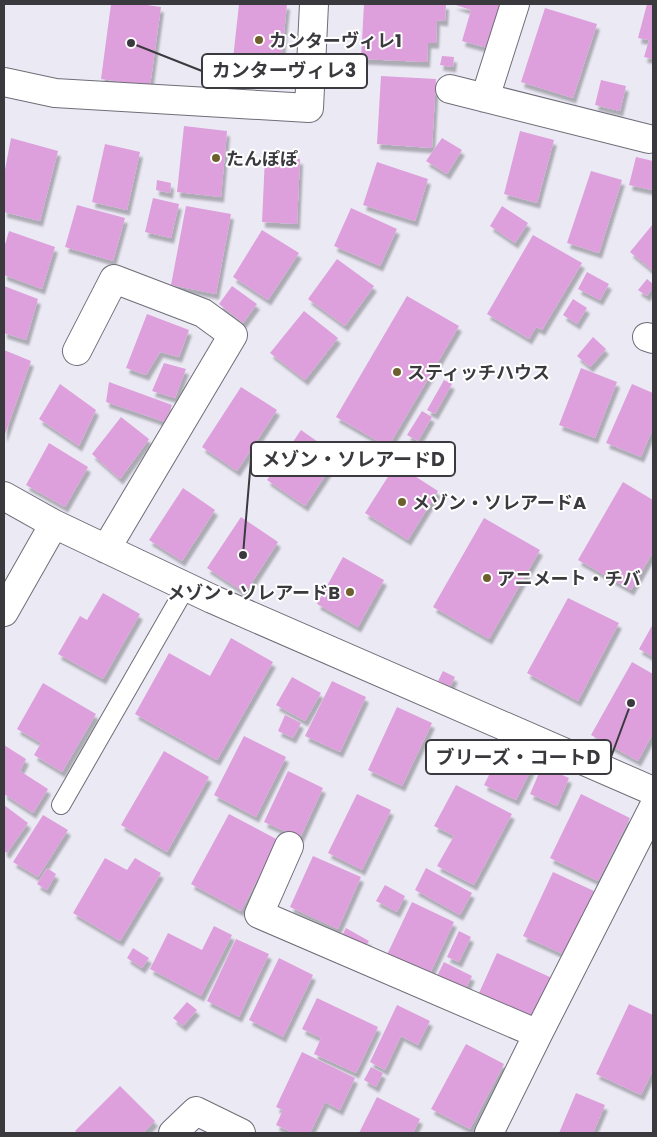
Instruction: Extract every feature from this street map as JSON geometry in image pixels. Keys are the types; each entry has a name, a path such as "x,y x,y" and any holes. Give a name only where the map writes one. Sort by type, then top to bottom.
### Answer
{"street":[{"path":"4,82 54,93 310,108 314,4"},
{"path":"485,98 515,4"},
{"path":"450,89 649,139"},
{"path":"77,351 114,279 203,313 233,335 106,549"},
{"path":"4,496 54,524 186,587 653,791"},
{"path":"4,612 54,524"},
{"path":"489,1133 653,808"},
{"path":"289,846 259,914 538,1034"},
{"path":"173,1133 196,1111 241,1133"}],"lane":[{"path":"61,805 186,587"}],"building":[{"path":"111,4 140,4 161,7 150,86 101,79"},
{"name":"カンターヴィレ1","path":"239,4 287,4 279,82 231,77"},
{"path":"364,4 446,4 445,21 437,20 436,43 428,43 427,62 361,59"},
{"path":"453,4 509,4 495,50 462,41 471,10"},
{"path":"647,4 653,4 653,59 644,57 649,40 638,38"},
{"path":"545,8 597,24 573,98 521,82"},
{"path":"442,56 454,57 453,67 440,65"},
{"path":"381,76 436,79 432,148 377,144"},
{"path":"601,80 626,86 620,111 595,105"},
{"path":"184,126 227,131 221,197 177,192"},
{"path":"520,131 554,140 537,203 504,194"},
{"path":"11,138 58,151 40,221 4,212 4,175"},
{"path":"442,138 462,150 447,174 426,161"},
{"path":"105,144 140,152 127,210 92,202"},
{"path":"265,157 300,159 297,224 262,222"},
{"path":"636,157 653,161 652,190 629,185"},
{"path":"377,162 428,179 415,221 363,205"},
{"path":"591,171 622,180 599,253 567,243"},
{"path":"157,180 171,183 170,193 156,190"},
{"path":"153,198 179,204 171,238 145,232"},
{"path":"77,205 125,218 113,261 65,247"},
{"path":"186,206 231,214 216,294 171,285"},
{"path":"502,206 528,223 515,243 490,226"},
{"path":"351,208 397,229 380,266 334,246"},
{"path":"653,224 653,271 630,252"},
{"path":"262,230 299,253 268,300 233,277"},
{"path":"9,231 55,247 42,289 4,275 4,248"},
{"path":"533,235 582,263 542,330 536,327 529,339 487,314"},
{"path":"337,259 374,286 345,326 308,299"},
{"path":"587,272 609,284 600,300 578,289"},
{"path":"647,279 653,284 653,287 647,296 638,290"},
{"path":"4,286 38,299 26,340 4,333"},
{"path":"232,286 257,304 243,323 219,304"},
{"name":"スティッチハウス","path":"407,296 459,326 388,447 336,417"},
{"path":"573,299 587,308 577,324 563,315"},
{"path":"304,311 338,338 305,380 270,353"},
{"path":"147,314 189,330 179,357 160,352 146,375 126,368"},
{"path":"593,337 606,349 590,367 577,356"},
{"path":"4,350 31,361 4,437"},
{"path":"164,363 186,369 175,398 152,391"},
{"path":"581,368 617,382 595,438 559,425"},
{"path":"444,380 452,384 435,414 427,410"},
{"path":"109,382 172,405 165,422 106,402"},
{"path":"60,384 96,410 79,446 39,419"},
{"path":"632,384 653,393 653,428 641,457 606,443"},
{"path":"241,387 277,410 237,471 202,447"},
{"path":"422,411 432,417 418,441 407,435"},
{"path":"121,417 149,439 120,479 92,454"},
{"path":"301,430 338,456 305,506 267,480"},
{"path":"49,443 88,467 65,507 26,485"},
{"name":"メゾン・ソレアードA","path":"396,464 438,491 408,540 365,513"},
{"path":"623,482 653,500 653,552 631,590 578,560"},
{"path":"183,488 215,510 182,561 149,540"},
{"path":"241,517 278,542 245,593 207,568"},
{"name":"アニメート・チバ","path":"484,518 540,550 489,639 433,607"},
{"name":"メゾン・ソレアードB","path":"343,557 384,580 358,627 317,604"},
{"path":"103,593 140,614 103,679 58,654 80,616 87,620"},
{"path":"568,598 619,623 578,701 527,673"},
{"path":"653,624 653,657 639,649"},
{"path":"231,638 273,662 217,760 135,714 169,653 210,676"},
{"path":"632,662 653,674 653,733 638,761 591,735"},
{"path":"443,671 455,677 450,687 438,681"},
{"path":"292,677 321,693 305,721 276,705"},
{"path":"332,681 366,697 340,752 305,736"},
{"path":"43,683 96,714 62,772 34,755 41,743 17,729"},
{"path":"397,707 432,723 402,786 368,770"},
{"path":"285,715 301,723 293,738 278,731"},
{"path":"244,736 286,757 256,817 214,795"},
{"path":"4,745 26,759 20,771 48,789 33,813 4,794"},
{"path":"164,751 209,777 167,852 121,825"},
{"path":"500,753 532,768 516,800 484,785"},
{"path":"542,766 569,778 557,806 530,794"},
{"path":"288,771 323,788 300,838 264,822"},
{"path":"456,785 512,814 474,885 437,866 454,836 434,826"},
{"path":"357,794 391,810 362,870 328,853"},
{"path":"581,794 630,818 598,881 550,858"},
{"path":"4,805 28,823 7,853 4,851"},
{"path":"229,814 278,840 241,911 191,884"},
{"path":"43,815 68,830 38,877 13,862"},
{"path":"313,856 361,877 338,929 290,907"},
{"path":"105,858 127,870 135,858 161,873 120,941 73,913"},
{"path":"47,868 56,874 47,890 37,884"},
{"path":"426,868 472,893 460,915 415,890"},
{"path":"553,872 594,891 565,955 523,936"},
{"path":"385,885 405,896 397,912 376,901"},
{"path":"412,902 454,922 427,980 384,961"},
{"path":"214,926 232,935 201,996 150,969 168,933 202,950"},
{"path":"346,928 369,941 362,953 339,941"},
{"path":"459,931 471,937 459,962 447,957"},
{"path":"236,939 269,954 239,1017 207,1001"},
{"path":"133,948 149,958 142,968 127,958"},
{"path":"497,953 552,978 534,1018 479,993"},
{"path":"279,958 313,975 283,1037 249,1020"},
{"path":"444,962 472,976 462,996 434,982"},
{"path":"317,998 378,1027 356,1073 314,1054 321,1038 302,1029"},
{"path":"187,1002 197,1010 183,1026 173,1018"},
{"path":"629,1004 653,1015 653,1070 641,1095 596,1074"},
{"path":"397,1005 430,1021 418,1045 401,1036 385,1070 370,1062"},
{"path":"466,1044 504,1064 470,1129 431,1109"},
{"path":"302,1052 355,1078 340,1110 325,1102 310,1133 293,1133 276,1125 283,1110 276,1107"},
{"path":"371,1067 383,1073 376,1087 364,1080"},
{"path":"120,1086 155,1121 143,1133 78,1133 75,1131"},
{"path":"576,1093 605,1105 593,1133 559,1133"},
{"path":"377,1097 420,1119 413,1133 359,1133"}],"place":[{"name":"カンターヴィレ1","path":"259,40"},
{"name":"カンターヴィレ3","path":"131,43"},
{"name":"たんぽぽ","path":"216,158"},
{"name":"スティッチハウス","path":"397,372"},
{"name":"メゾン・ソレアードA","path":"402,502"},
{"name":"メゾン・ソレアードD","path":"243,555"},
{"name":"アニメート・チバ","path":"487,578"},
{"name":"メゾン・ソレアードB","path":"350,592"},
{"name":"ブリーズ・コートD","path":"631,703"}]}
